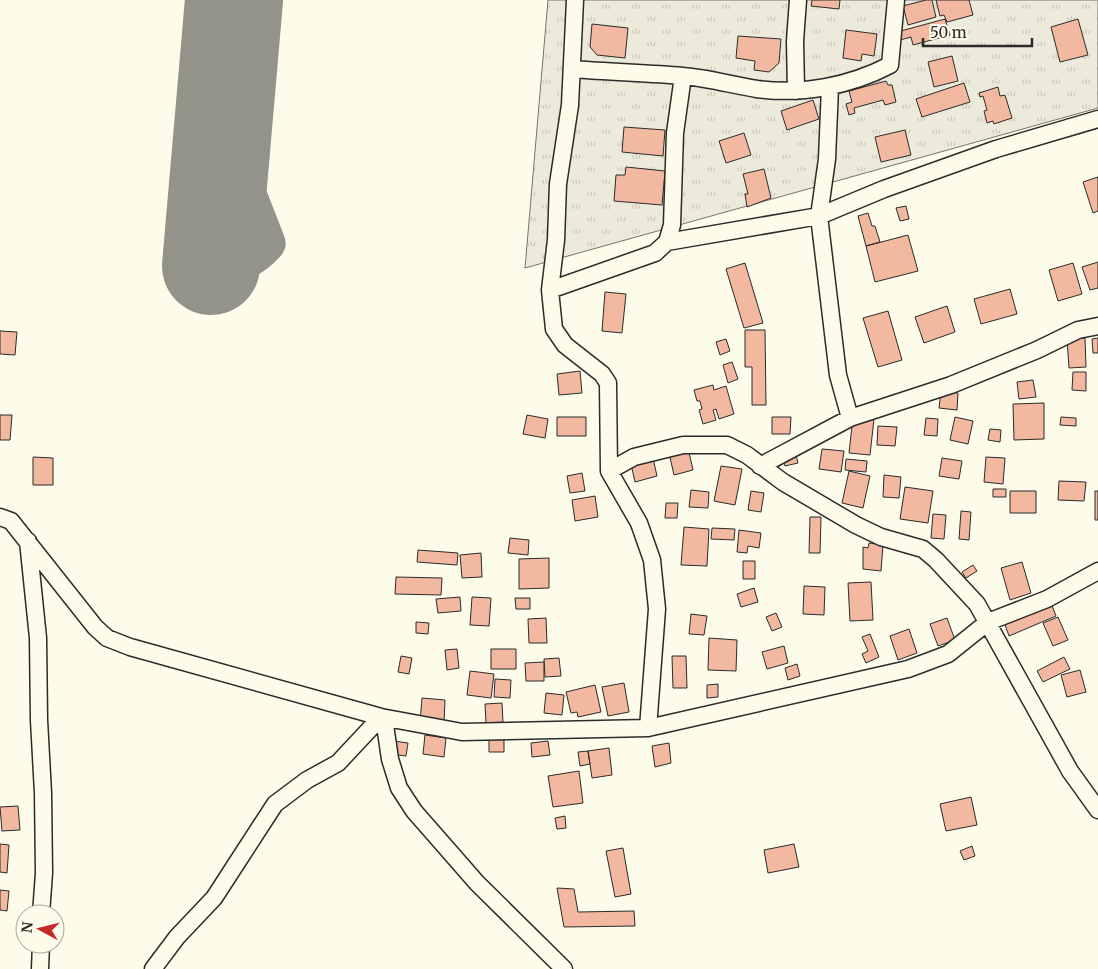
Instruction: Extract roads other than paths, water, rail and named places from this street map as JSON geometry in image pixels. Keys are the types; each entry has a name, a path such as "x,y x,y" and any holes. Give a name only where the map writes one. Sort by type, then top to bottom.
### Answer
{"street":[{"path":"575,0 573,69 558,184 556,240 550,290 554,329 565,345 602,374 608,383 609,471 639,524 652,560 657,609 648,728"},
{"path":"796,91 795,41 798,0"},
{"path":"573,69 683,76 759,89 796,91 830,87 869,76 890,65 896,0"},
{"path":"550,290 655,253 667,242 672,225 675,133 683,76"},
{"path":"830,87 827,159 820,216 838,375 850,418"},
{"path":"667,242 820,216 884,189 996,149 1098,119"},
{"path":"760,466 850,418 909,397 951,385 1020,358 1078,330 1098,326"},
{"path":"609,471 634,457 683,445 707,444 727,446 747,455 783,482 856,525 881,537 923,549 964,589 988,622 997,643 1070,771 1098,810"},
{"path":"0,517 11,521 95,627 107,638 130,647 381,717 462,732 648,728 908,669 948,654 988,622 1047,599 1098,571"},
{"path":"28,541 38,638 38,720 43,793 44,873 42,904"},
{"path":"152,969 177,937 214,898 275,804 302,784 338,763 381,717"},
{"path":"381,717 385,725 390,759 399,788 414,811 478,883 564,969"},
{"path":"40,969 41,954"}]}
